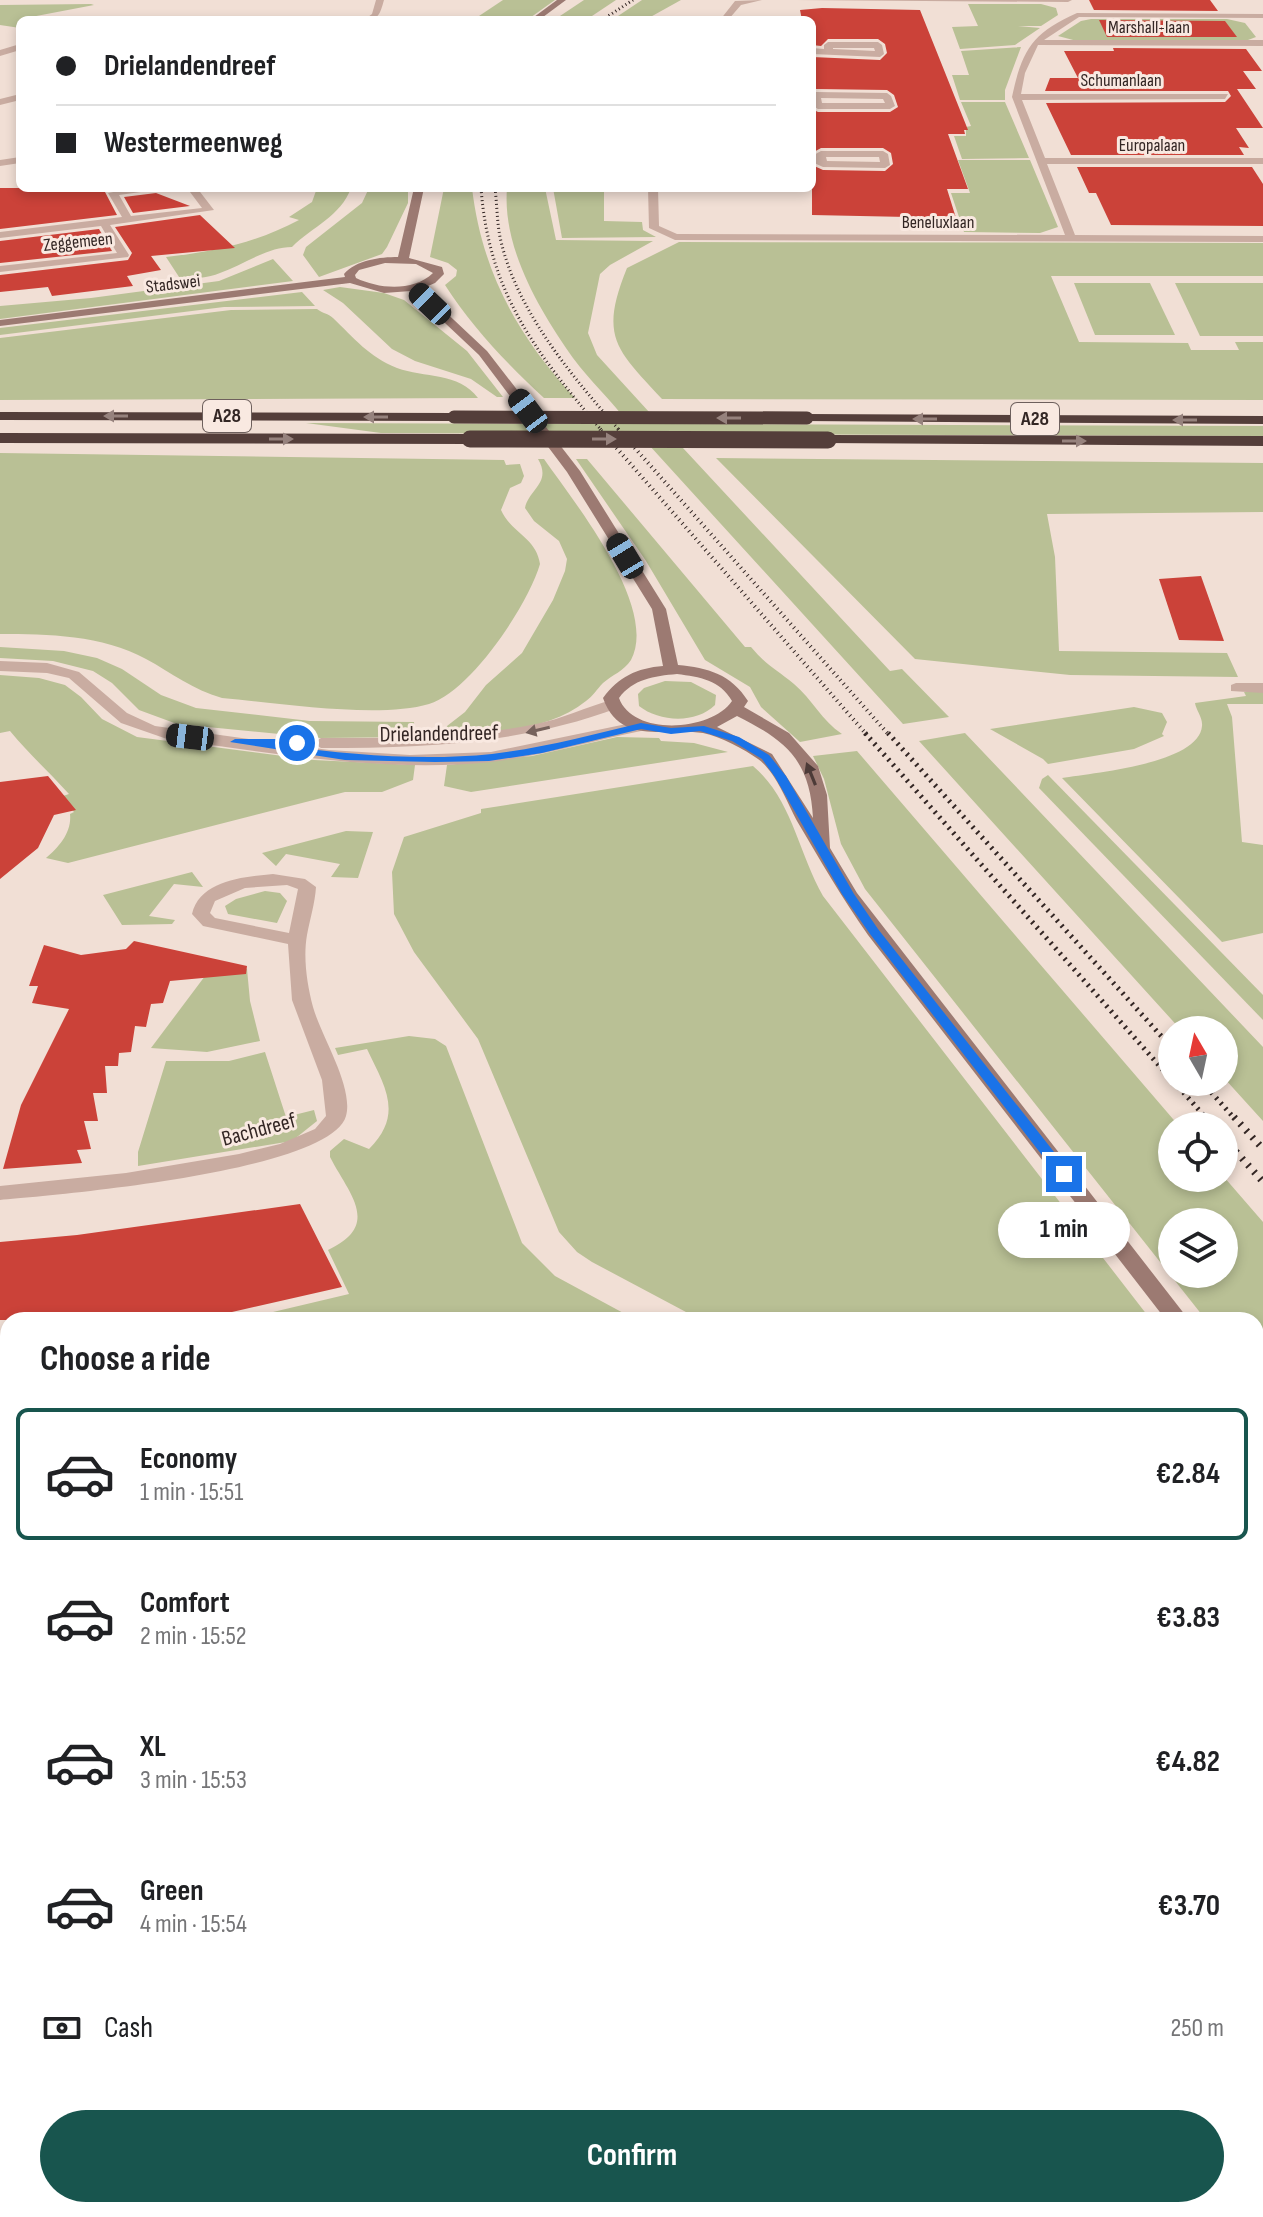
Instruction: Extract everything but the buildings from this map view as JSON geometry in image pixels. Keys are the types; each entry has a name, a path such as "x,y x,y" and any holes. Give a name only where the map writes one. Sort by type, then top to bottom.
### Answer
{"highway":[{"name":"A28","path":"0,416 1263,420"},
{"name":"A28","path":"0,438 1263,441"}],"street":[{"path":"540,16 562,0"},
{"path":"727,16 738,3 758,0"},
{"path":"801,0 1068,0 1077,15"},
{"path":"1071,238 1016,97 1021,73 1035,42 1077,15 1254,14 1262,27"},
{"name":"Marshall-laan","path":"1035,42 1263,43"},
{"path":"816,51 880,54 878,45 828,45 829,51"},
{"path":"816,95 887,96 890,106 818,106 816,104"},
{"name":"Schumanlaan","path":"1016,97 1225,96"},
{"path":"821,154 883,154 885,165 823,164 817,159 821,154"},
{"name":"Europalaan","path":"1040,161 1263,161"},
{"name":"Zeggemeen","path":"123,192 113,193 127,218"},
{"name":"Zeggemeen","path":"0,235 105,225 127,218 209,210 195,192"},
{"path":"403,260 418,192"},
{"name":"Beneluxlaan","path":"653,192 654,228 675,237 1263,239"},
{"name":"Zeggemeen","path":"0,269 124,255 105,225"},
{"path":"403,260 430,265 439,274 435,279 413,287 376,288 351,280 349,274 368,263 403,260"},
{"name":"Stadswei","path":"0,323 351,280"},
{"path":"413,287 483,353 573,471 659,609 671,670"},
{"name":"Drielandendreef","path":"0,666 45,668 72,674 85,682 122,717 142,728 167,734 345,757 489,757 542,750 641,726"},
{"path":"671,670 705,674 731,685 740,701 737,710 717,724 671,731 641,726 622,717 612,705 614,691 629,679 671,670"},
{"path":"1236,688 1263,688"},
{"name":"Drielandendreef","path":"235,742 436,743 489,739 542,730 612,705"},
{"path":"737,710 776,730 809,765 816,779 823,850"},
{"path":"701,728 736,739 766,757 874,931 1172,1312"},
{"name":"Bachdreef","path":"0,1193 69,1187 219,1165 283,1150 328,1132 336,1121 337,1099 315,1043 300,991 297,940 307,887 295,879 276,878 222,891 208,897 202,906 201,914 209,922 297,940"}],"green space":[{"path":"503,0 555,0 533,16 479,16"},
{"path":"584,0 616,0 592,16 560,16"},
{"path":"642,0 681,0 652,16 618,16"},
{"path":"968,4 1041,4 1056,8 1058,15 1041,26 1018,26 1040,28 1015,45 960,49 952,27 978,26"},
{"path":"0,5 94,5 36,16 16,16 16,27 0,25"},
{"path":"1227,19 1245,23 1256,37 1248,40 1077,41 1058,36 1081,21"},
{"path":"1021,47 1005,90 1005,100 960,100 952,75 969,75 961,51"},
{"path":"961,102 1005,102 1029,158 962,159 954,136 966,136 966,127 971,126"},
{"path":"958,160 1030,160 1058,227 1040,233 964,232 951,193 970,193"},
{"path":"316,192 349,192 333,214 292,247 264,253 215,275 181,280 166,257 235,245 268,234 299,220 289,217 312,202"},
{"path":"367,192 408,192 408,203 382,254 319,277 303,255 306,247 362,203"},
{"path":"443,192 473,192 484,248 506,302 536,351 575,398 544,398 517,372 467,316 445,285 456,276 457,270 448,263 430,257"},
{"path":"507,192 546,192 556,240 653,241 600,274 588,333 597,355 660,424 1263,426 1263,436 670,434 890,671 902,669 949,717 903,724 639,434 381,433 306,423 629,424 573,358 548,320 517,256 507,211"},
{"path":"554,192 604,192 604,221 642,222 643,230 656,237 562,238"},
{"path":"679,242 1263,243 1263,276 1051,276 1079,342 1188,343 1191,350 1239,350 1235,342 1263,342 1263,400 662,399 623,354 614,327 614,311 627,268"},
{"path":"273,259 293,281 0,319 0,306 219,281"},
{"path":"1074,283 1150,283 1175,335 1095,335"},
{"path":"1175,283 1263,283 1263,336 1200,336"},
{"path":"340,287 384,293 404,300 467,351 503,397 497,397 471,379 415,361 392,349 343,303 323,290"},
{"path":"302,292 315,306 224,307 0,335 0,328"},
{"path":"317,309 331,316 362,346 387,364 451,380 478,398 0,400 0,338 231,310"},
{"path":"0,453 504,460 506,465 520,464 524,476 521,483 510,488 501,510 534,547 540,564 524,601 496,644 462,682 429,704 356,710 222,698 192,686 146,659 111,645 56,636 0,634"},
{"path":"716,458 1263,463 1263,512 1047,514 1055,557 1059,651 1227,653 1238,677 1070,675 915,659"},
{"path":"538,459 544,459 574,501 624,584 637,638 631,660 586,701 555,719 519,728 445,735 447,726 465,712 486,685 522,653 553,600 565,571 567,559 559,541 534,521 525,508 541,480 542,467"},
{"path":"576,459 587,459 745,647 751,647 767,664 794,684 842,734 800,742 761,707 750,687 705,660 646,561"},
{"path":"0,647 64,651 97,658 122,669 161,695 196,708 310,721 414,722 415,737 320,738 177,724 139,710 112,683 93,671 53,661 0,658"},
{"path":"0,675 39,678 65,685 102,719 137,737 314,760 415,765 413,780 382,792 345,792 68,863 46,858 64,839 70,814 74,812 60,797 69,794 62,786 10,731 0,733"},
{"path":"665,681 691,682 716,695 715,705 698,715 677,719 657,715 639,706 638,694 644,688"},
{"path":"1263,691 1263,704 1227,704 1232,717 1242,842 1263,845 1263,933 1222,942 1062,778 1164,758 1196,739 1202,723 1195,703"},
{"path":"1134,707 1162,713 1167,722 1164,736 1134,749 1048,764 990,729"},
{"path":"965,733 1234,1016 1168,1016 919,741"},
{"path":"617,737 659,738 661,741 694,743 728,752 471,792 444,786 447,765 532,756"},
{"path":"857,751 1167,1112 1158,1112 1158,1192 1237,1192 1263,1222 1263,1312 1200,1312 1181,1288 1238,1288 1238,1208 1158,1208 1158,1259 865,889 841,844 824,779 813,756"},
{"path":"753,766 766,779 786,810 823,896 1145,1312 686,1312 577,1252 559,1232 478,1039 414,952 394,914 392,872 404,837 481,813 481,809"},
{"path":"1048,775 1263,995 1263,1020 1039,788 1042,779"},
{"path":"346,831 373,832 358,878 331,877 340,864 286,854 276,866 262,853"},
{"path":"192,872 203,887 174,884 149,916 175,920 172,924 122,925 103,895"},
{"path":"265,891 280,893 287,901 277,923 228,914 225,906 236,899"},
{"path":"217,960 247,969 250,1001 260,1041 207,1052 151,1048"},
{"path":"1238,1021 1263,1047 1263,1121 1238,1093"},
{"path":"409,1036 435,1039 446,1046 522,1243 555,1276 621,1312 273,1312 349,1294 328,1250 354,1230 356,1208 330,1157 330,1151 344,1139 369,1149 386,1124 388,1100 367,1049 338,1055 335,1048"},
{"path":"265,1052 286,1117 314,1110 317,1121 292,1141 138,1166 138,1152 166,1061 229,1061"}],"railway":[{"path":"608,16 633,0"},
{"path":"482,192 494,260 505,291 556,375 602,431"},
{"path":"495,192 500,237 508,264 532,316 565,365 620,431"},
{"path":"600,429 867,735"},
{"path":"618,429 889,735"},
{"path":"865,733 1158,1064"},
{"path":"888,733 1158,1032"},
{"path":"1186,1096 1201,1112"},
{"path":"1214,1096 1229,1112"},
{"path":"1238,1121 1263,1149"},
{"path":"1238,1154 1263,1182"}],"route":[{"path":"297,743 235,742 345,757 435,759 489,757 542,750 641,726 671,731 701,728 736,739 766,757 791,794 848,894 874,931 1064,1174"}]}
